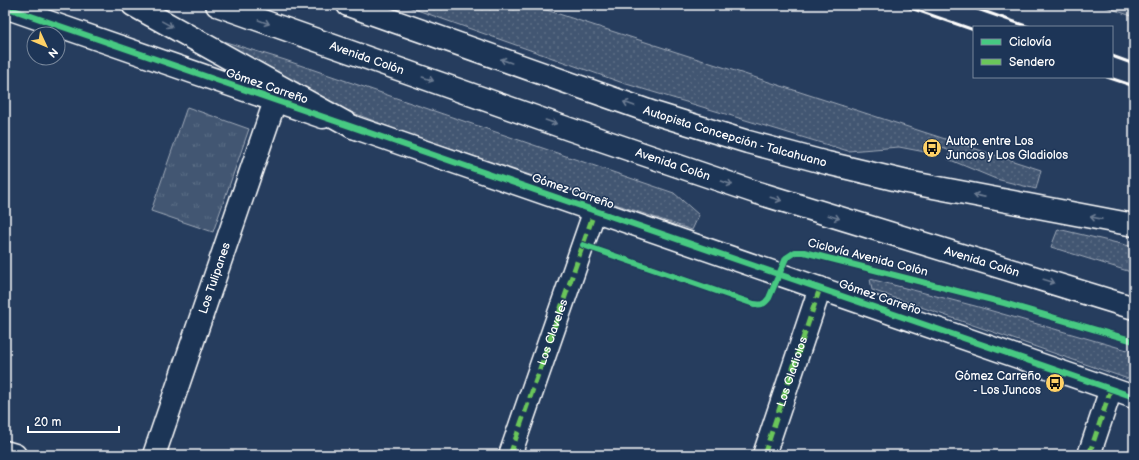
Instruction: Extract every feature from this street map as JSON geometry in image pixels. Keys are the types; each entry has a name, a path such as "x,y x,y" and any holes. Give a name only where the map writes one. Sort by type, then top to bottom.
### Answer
{"street":[{"path":"133,5 353,127"},
{"name":"Avenida Colón","path":"217,5 568,129 755,192 1134,308"},
{"name":"Autopista Concepción - Talcahuano","path":"348,5 657,114 748,142 834,165 907,182 1134,225"},
{"name":"Gómez Carreño","path":"5,7 1134,397"},
{"name":"Los Tulipanes","path":"154,455 275,100"},
{"name":"Los Claveles","path":"510,455 595,210"},
{"name":"Los Gladiolos","path":"764,455 820,288"},
{"path":"1089,455 1111,389"},
{"path":"5,452 15,455"}],"green space":[{"path":"403,5 531,5 1041,170 1036,189 996,179 948,159 950,151 930,143 925,152 899,147 848,151 623,83"},
{"path":"1101,5 1134,5 1134,17"},
{"path":"206,36 285,60 674,193 699,215 692,230 397,130 346,110"},
{"path":"187,107 249,129 213,232 151,211"},
{"path":"1058,229 1134,247 1134,273 1051,247"},
{"path":"870,279 975,306 1134,352 1134,381 872,290"}],"railway":[{"path":"902,5 973,30"},
{"path":"966,5 1026,26"},
{"path":"1113,56 1134,64"},
{"path":"1110,78 1134,86"}],"marked path":[{"path":"510,455 595,210"},
{"path":"764,455 820,288"},
{"path":"1089,455 1111,389"}],"cycle path":[{"path":"5,7 1134,397"},
{"name":"Ciclovía Avenida Colón","path":"583,245 754,304 762,304 769,298 786,258 795,252 804,252 1004,303 1134,341"}],"place":[{"name":"Autop. entre Los Juncos y Los Gladiolos","path":"932,148"},
{"name":"Gómez Carreño - Los Juncos","path":"1055,383"}]}
